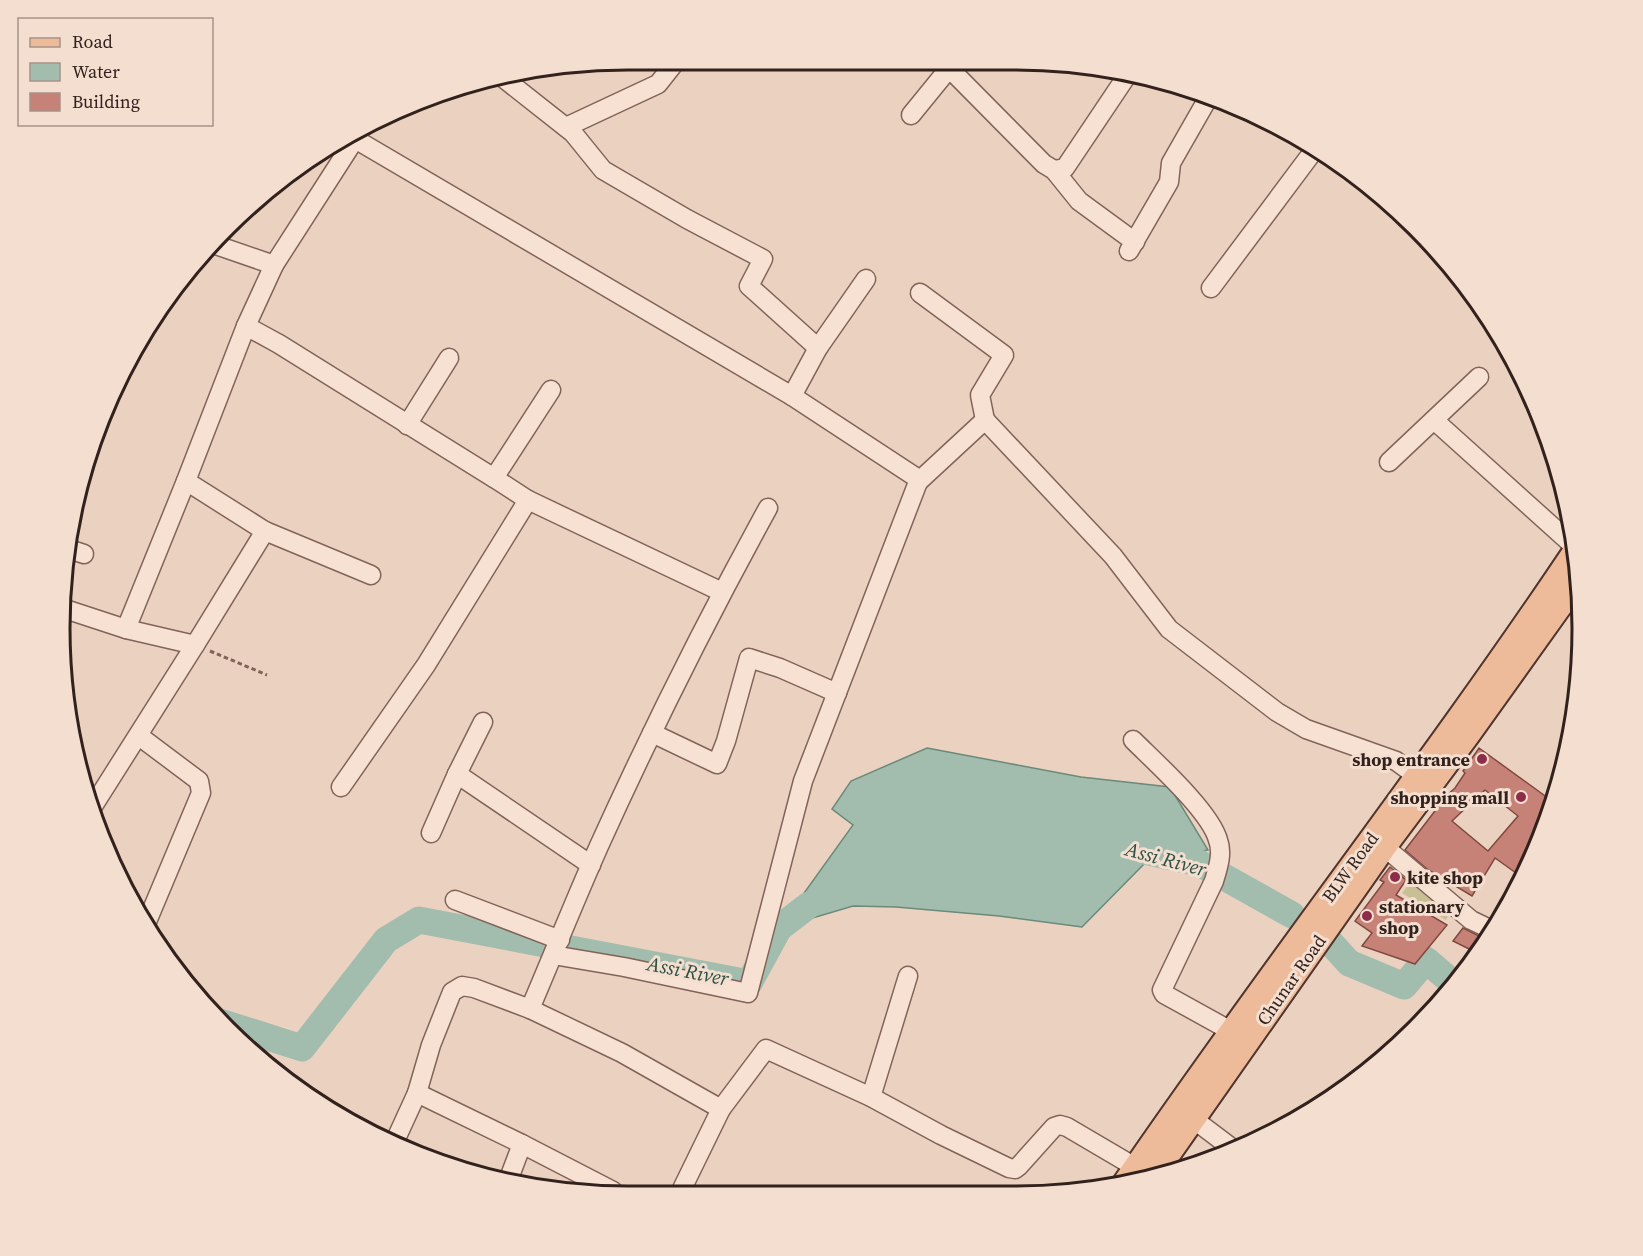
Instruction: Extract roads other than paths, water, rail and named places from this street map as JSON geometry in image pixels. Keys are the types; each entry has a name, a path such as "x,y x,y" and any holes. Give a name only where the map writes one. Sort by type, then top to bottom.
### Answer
{"main road":[{"name":"BLW Road","path":"1141,1171 1186,1113 1231,1032 1305,944 1379,842 1418,777 1520,649 1568,561"},
{"path":"1379,842 1520,649 1571,590"},
{"name":"Chunar Road","path":"1186,1113 1305,944"}],"street":[{"path":"566,127 658,84 669,70"},
{"path":"911,115 947,70"},
{"path":"958,70 1044,164 1054,170 1079,201 1131,247 1169,182 1171,163 1205,104"},
{"path":"1054,170 1065,168 1122,81"},
{"path":"510,83 573,133 603,170 687,219 763,259 749,286 818,348"},
{"path":"362,138 792,396 916,475 918,482"},
{"path":"126,629 246,326 274,265 350,144"},
{"path":"1211,288 1310,155"},
{"path":"222,247 274,265"},
{"path":"792,396 818,348 866,279"},
{"path":"920,292 1004,354 980,395 985,420 1113,556 1169,629 1277,712 1306,729 1396,761 1418,777"},
{"path":"246,326 279,344 528,500 722,592"},
{"path":"407,425 449,358"},
{"path":"1389,462 1479,378"},
{"path":"494,478 551,390"},
{"path":"455,900 557,947 624,967 748,993 803,781 918,482 985,420"},
{"path":"1434,420 1566,540"},
{"path":"186,481 265,531 371,575"},
{"path":"341,787 426,665 528,500"},
{"path":"530,1009 591,865 652,733 722,592 768,508"},
{"path":"97,798 139,736 265,531"},
{"path":"71,611 126,629 195,645"},
{"path":"652,733 717,764 726,741 749,658 837,693"},
{"path":"430,833 483,722"},
{"path":"139,736 199,781 201,787 201,793 150,915"},
{"path":"1133,740 1186,794 1217,835 1220,849 1216,875 1162,990 1166,996 1231,1032"},
{"path":"457,774 591,865"},
{"path":"1379,842 1471,920 1486,927"},
{"path":"871,1097 908,976"},
{"path":"398,1136 417,1093 431,1045 452,992 462,986 474,988 530,1009 622,1053 721,1109"},
{"path":"683,1186 721,1109 766,1049 771,1049 871,1097 1009,1168 1015,1169 1019,1166 1054,1127 1060,1125 1067,1127 1134,1173"},
{"path":"417,1093 600,1184"},
{"path":"1186,1113 1226,1144"},
{"path":"511,1173 522,1144"}],"water":[{"path":"927,748 1081,777 1170,787 1208,850 1148,860 1082,927 999,916 896,907 853,906 779,928 853,825 832,809 851,781"}],"waterway":[{"name":"Assi River","path":"1135,849 1199,863 1292,915"},
{"name":"Assi River","path":"241,1029 302,1048 386,940 419,920 749,983 779,928 809,905"},
{"name":"Assi River","path":"1329,941 1349,963 1404,986 1426,960 1448,979"}],"place":[{"name":"shop entrance","path":"1482,759"},
{"name":"shopping mall","path":"1521,797"},
{"name":"kite shop","path":"1395,877"},
{"name":"stationary shop","path":"1367,916"}]}
